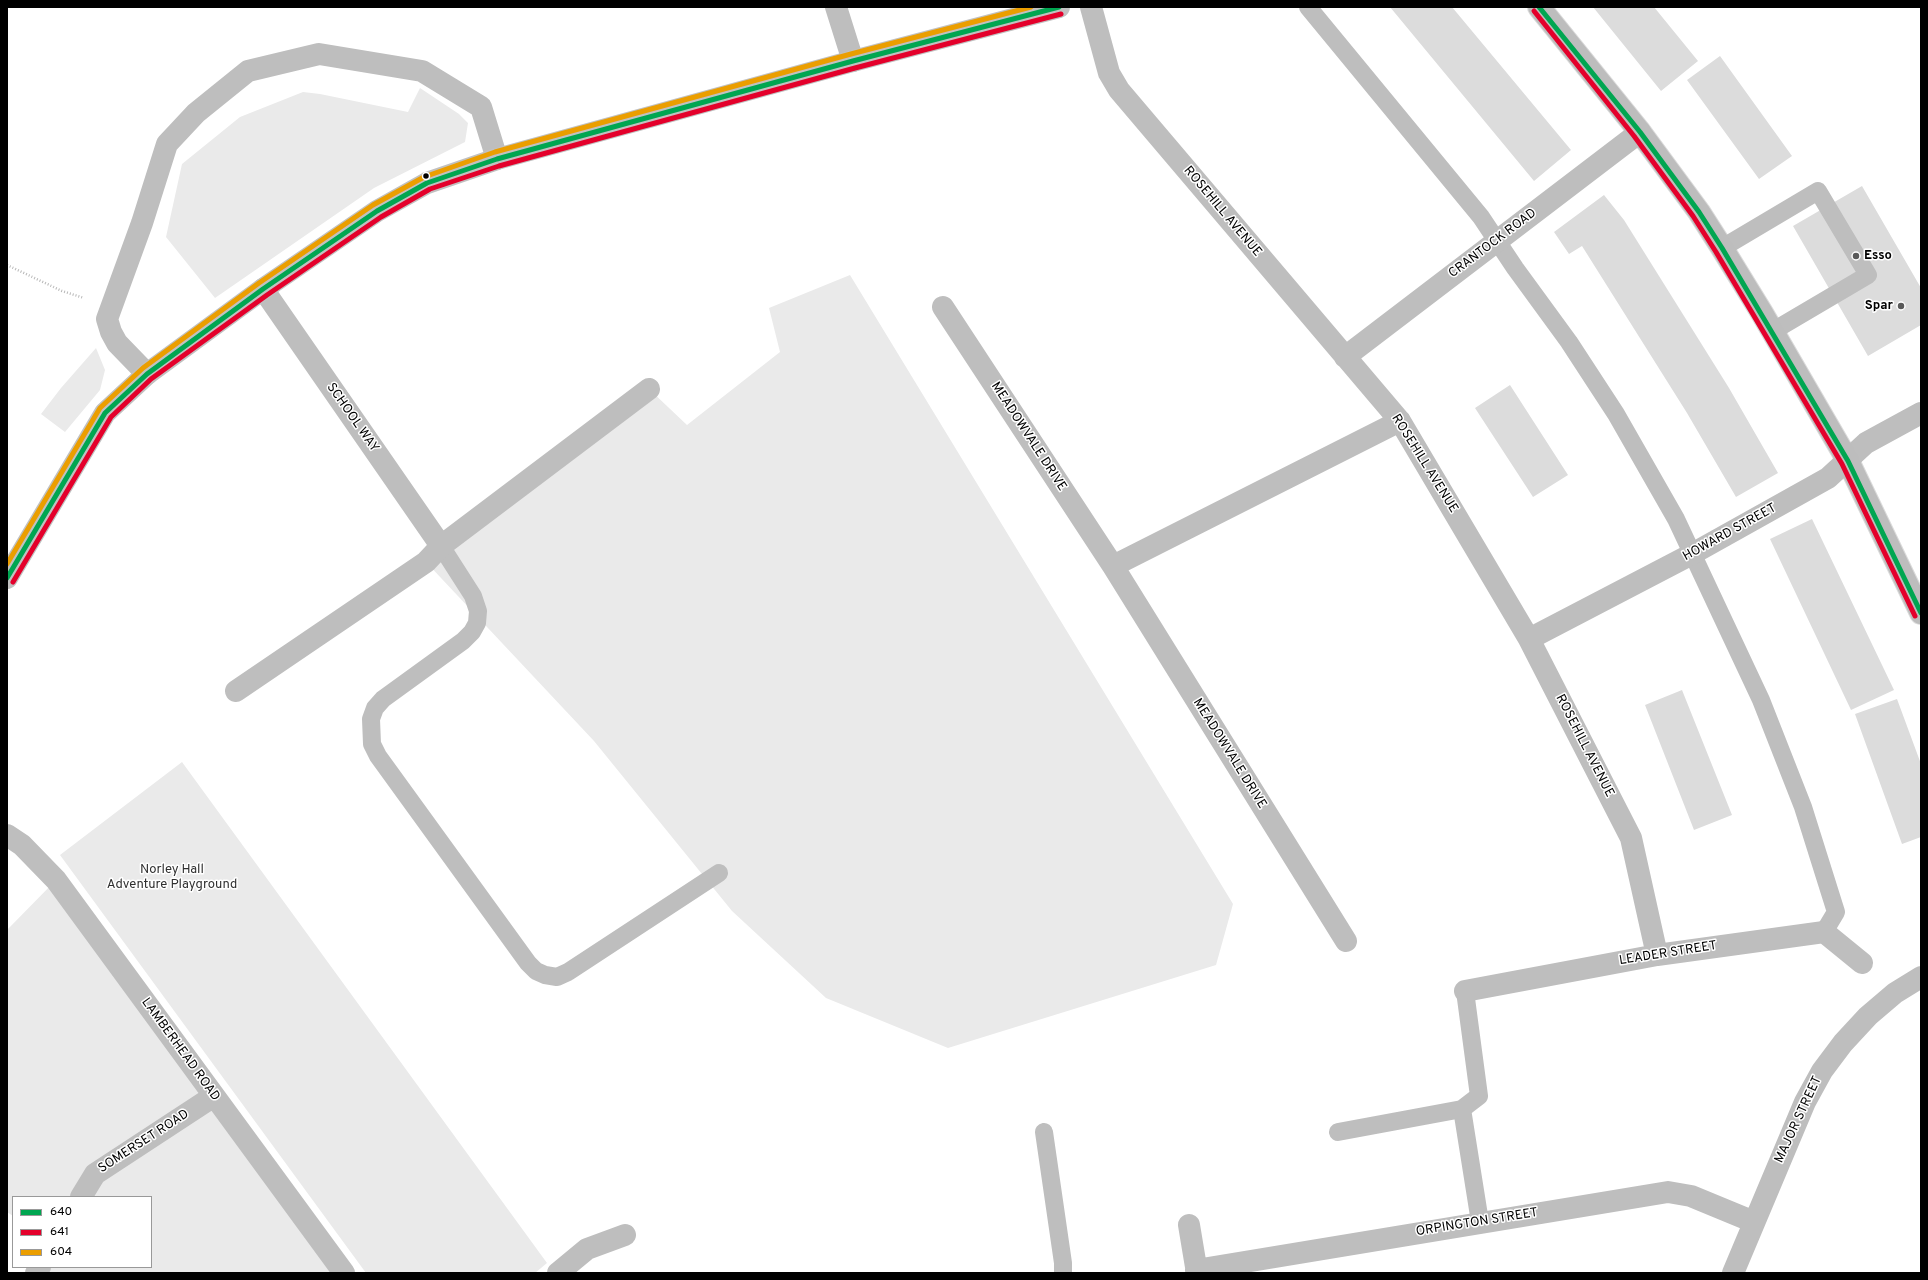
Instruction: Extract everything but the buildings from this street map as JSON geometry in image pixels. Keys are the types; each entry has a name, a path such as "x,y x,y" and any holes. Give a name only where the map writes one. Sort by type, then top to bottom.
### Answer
{"highway":[{"path":"1539,7 1640,132 1699,212 1722,248 1773,331 1848,461 1921,613"}],"street":[{"path":"836,7 853,62"},
{"path":"7,578 105,413 147,374 263,290 376,211 427,183 497,159 1059,7"},
{"name":"ROSEHILL AVENUE","path":"1091,7 1109,73 1119,90 1400,420 1529,639 1631,838 1657,955"},
{"path":"147,374 117,342 111,332 107,319 142,223 167,144 196,113 248,71 319,54 422,71 481,107 497,159"},
{"name":"CRANTOCK ROAD","path":"1345,356 1640,132"},
{"name":"SCHOOL WAY","path":"263,290 441,546"},
{"name":"MEADOWVALE DRIVE","path":"943,307 1113,566 1346,941"},
{"path":"236,691 426,562 441,546 649,389"},
{"name":"HOWARD STREET","path":"1529,639 1692,554 1828,478 1866,443 1921,413"},
{"path":"1113,566 1400,420"},
{"name":"LAMBERHEAD ROAD","path":"7,835 22,845 56,880 344,1273"},
{"path":"1824,932 1862,963"},
{"name":"LEADER STREET","path":"1465,992 1657,955 1824,932"},
{"name":"MAJOR STREET","path":"1733,1273 1805,1102 1822,1071 1843,1043 1868,1016 1895,993 1921,977"},
{"name":"SOMERSET ROAD","path":"82,1196 95,1174 214,1096"},
{"name":"ORPINGTON STREET","path":"1189,1225 1197,1272 1480,1222 1668,1192 1692,1196 1754,1222"},
{"path":"558,1273 587,1249 625,1235"}],"lane":[{"path":"1308,7 1481,217 1569,342 1616,414 1676,519 1761,700 1804,807 1836,912 1824,932"},
{"path":"1722,248 1818,191 1868,275 1773,331"},
{"path":"441,546 473,596 478,611 477,623 472,632 463,641 383,699 375,708 371,719 372,744 378,756 528,963 536,971 545,975 557,976 568,972 719,873"},
{"path":"1338,1132 1462,1108 1479,1096 1465,992"},
{"path":"1462,1108 1480,1222"},
{"path":"1044,1132 1063,1263 1063,1273"}],"path":[{"path":"7,265 62,291 111,308"}],"green space":[{"path":"420,88 459,114 468,123 465,142 374,188 215,298 166,237 182,164 240,117 303,92 320,94 408,112"},
{"path":"850,275 1233,904 1216,965 948,1048 826,998 732,911 594,741 426,562 649,389 687,425 780,352 769,308"},
{"path":"96,348 105,370 100,390 65,432 41,414 61,388"},
{"name":"Norley Hall Adventure Playground","path":"182,762 547,1263 535,1273 366,1273 60,855"},
{"path":"56,880 342,1273 37,1273 40,1268 152,1268 152,1196 12,1196 12,1215 7,1212 7,930"}],"transit line":[{"name":"604","path":"7,564 100,408 143,368 259,283 373,205 424,177 495,152 851,54 1031,7"},
{"name":"640","path":"7,578 105,413 147,374 263,289 377,211 427,183 497,159 853,61 1059,7"},
{"name":"640","path":"1539,7 1640,132 1699,212 1722,248 1848,461 1921,613"},
{"name":"641","path":"1534,11 1634,136 1693,216 1716,252 1842,464 1915,616"},
{"name":"641","path":"13,582 111,417 151,379 267,295 381,217 430,189 499,166 855,68 1061,14"}],"place":[{"name":"Esso","path":"1856,256"},
{"name":"Spar","path":"1901,306"}]}
